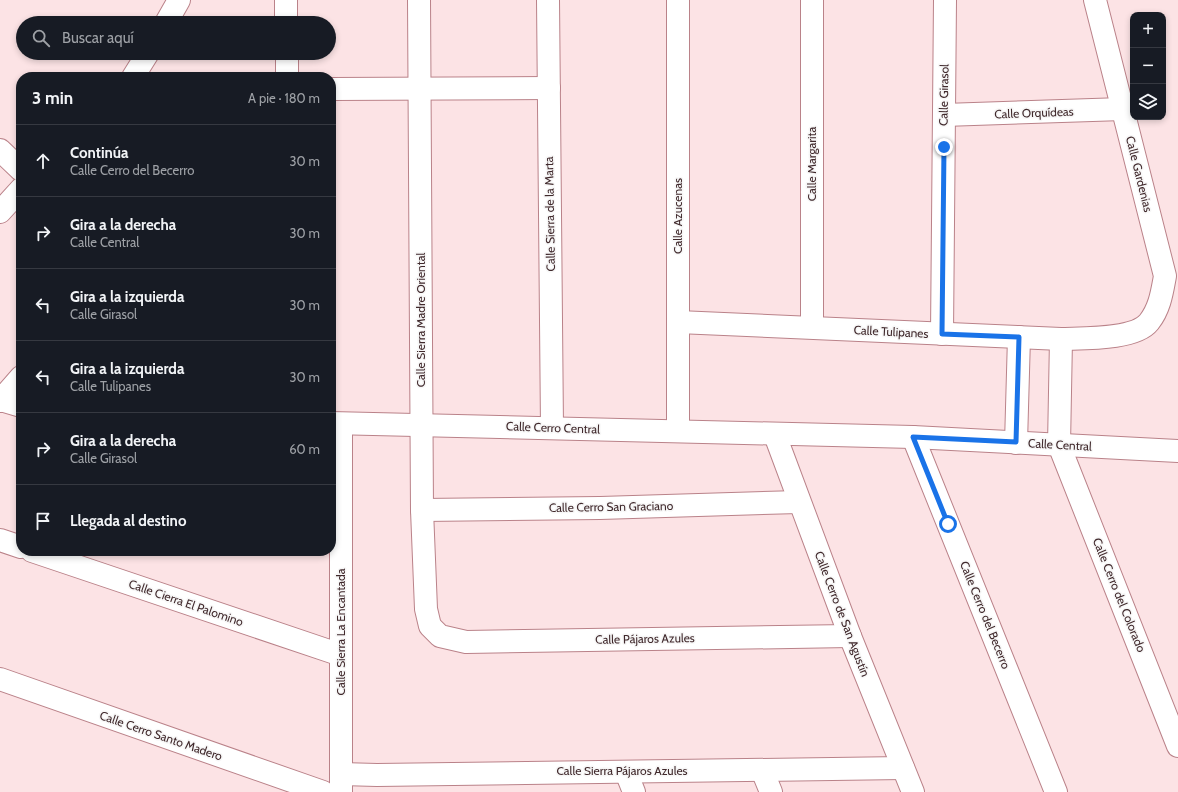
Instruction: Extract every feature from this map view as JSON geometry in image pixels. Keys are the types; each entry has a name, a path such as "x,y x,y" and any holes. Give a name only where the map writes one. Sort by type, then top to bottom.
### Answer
{"street":[{"path":"170,16 179,0"},
{"path":"286,0 286,16"},
{"name":"Calle Sierra Madre Oriental","path":"419,0 422,510 426,609 430,626 440,636"},
{"name":"Calle Sierra de la Marta","path":"548,0 552,428"},
{"name":"Calle Azucenas","path":"678,0 678,431"},
{"name":"Calle Margarita","path":"812,0 812,328"},
{"name":"Calle Girasol","path":"942,334 946,0"},
{"name":"Calle Gardenias","path":"1095,0 1165,276 1161,301 1149,323"},
{"path":"136,72 144,60"},
{"path":"287,60 287,72"},
{"path":"336,89 548,88"},
{"name":"Calle Orquídeas","path":"944,115 1123,109"},
{"path":"0,150 16,165"},
{"path":"0,212 16,195"},
{"name":"Calle Tulipanes","path":"678,322 1061,339 1107,337 1132,333 1149,323"},
{"path":"1016,442 1019,337"},
{"path":"1059,445 1061,339"},
{"path":"7,402 16,386"},
{"name":"Calle Cerro Central","path":"336,423 422,424 775,435"},
{"name":"Calle Sierra La Encantada","path":"336,423 336,513 341,655 341,783"},
{"name":"Calle Central","path":"775,435 913,437 1178,451"},
{"name":"Calle Cerro de San Agustín","path":"775,435 850,636 913,792"},
{"name":"Calle Cerro del Becerro","path":"913,437 1056,792"},
{"name":"Calle Cerro del Colorado","path":"1059,445 1178,746"},
{"name":"Calle Cerro San Graciano","path":"422,510 600,508 799,502"},
{"path":"0,540 16,545"},
{"name":"Calle Cierra El Palomino","path":"47,556 341,655"},
{"name":"Calle Pájaros Azules","path":"440,636 466,642 850,636"},
{"name":"Calle Cerro Santo Madero","path":"0,680 323,792"},
{"name":"Calle Sierra Pájaros Azules","path":"341,783 378,775 903,768"},
{"path":"762,770 771,792"},
{"path":"626,772 634,792"}],"route":[{"path":"944,147 942,334 1019,337 1016,442 913,437 948,524"}]}
